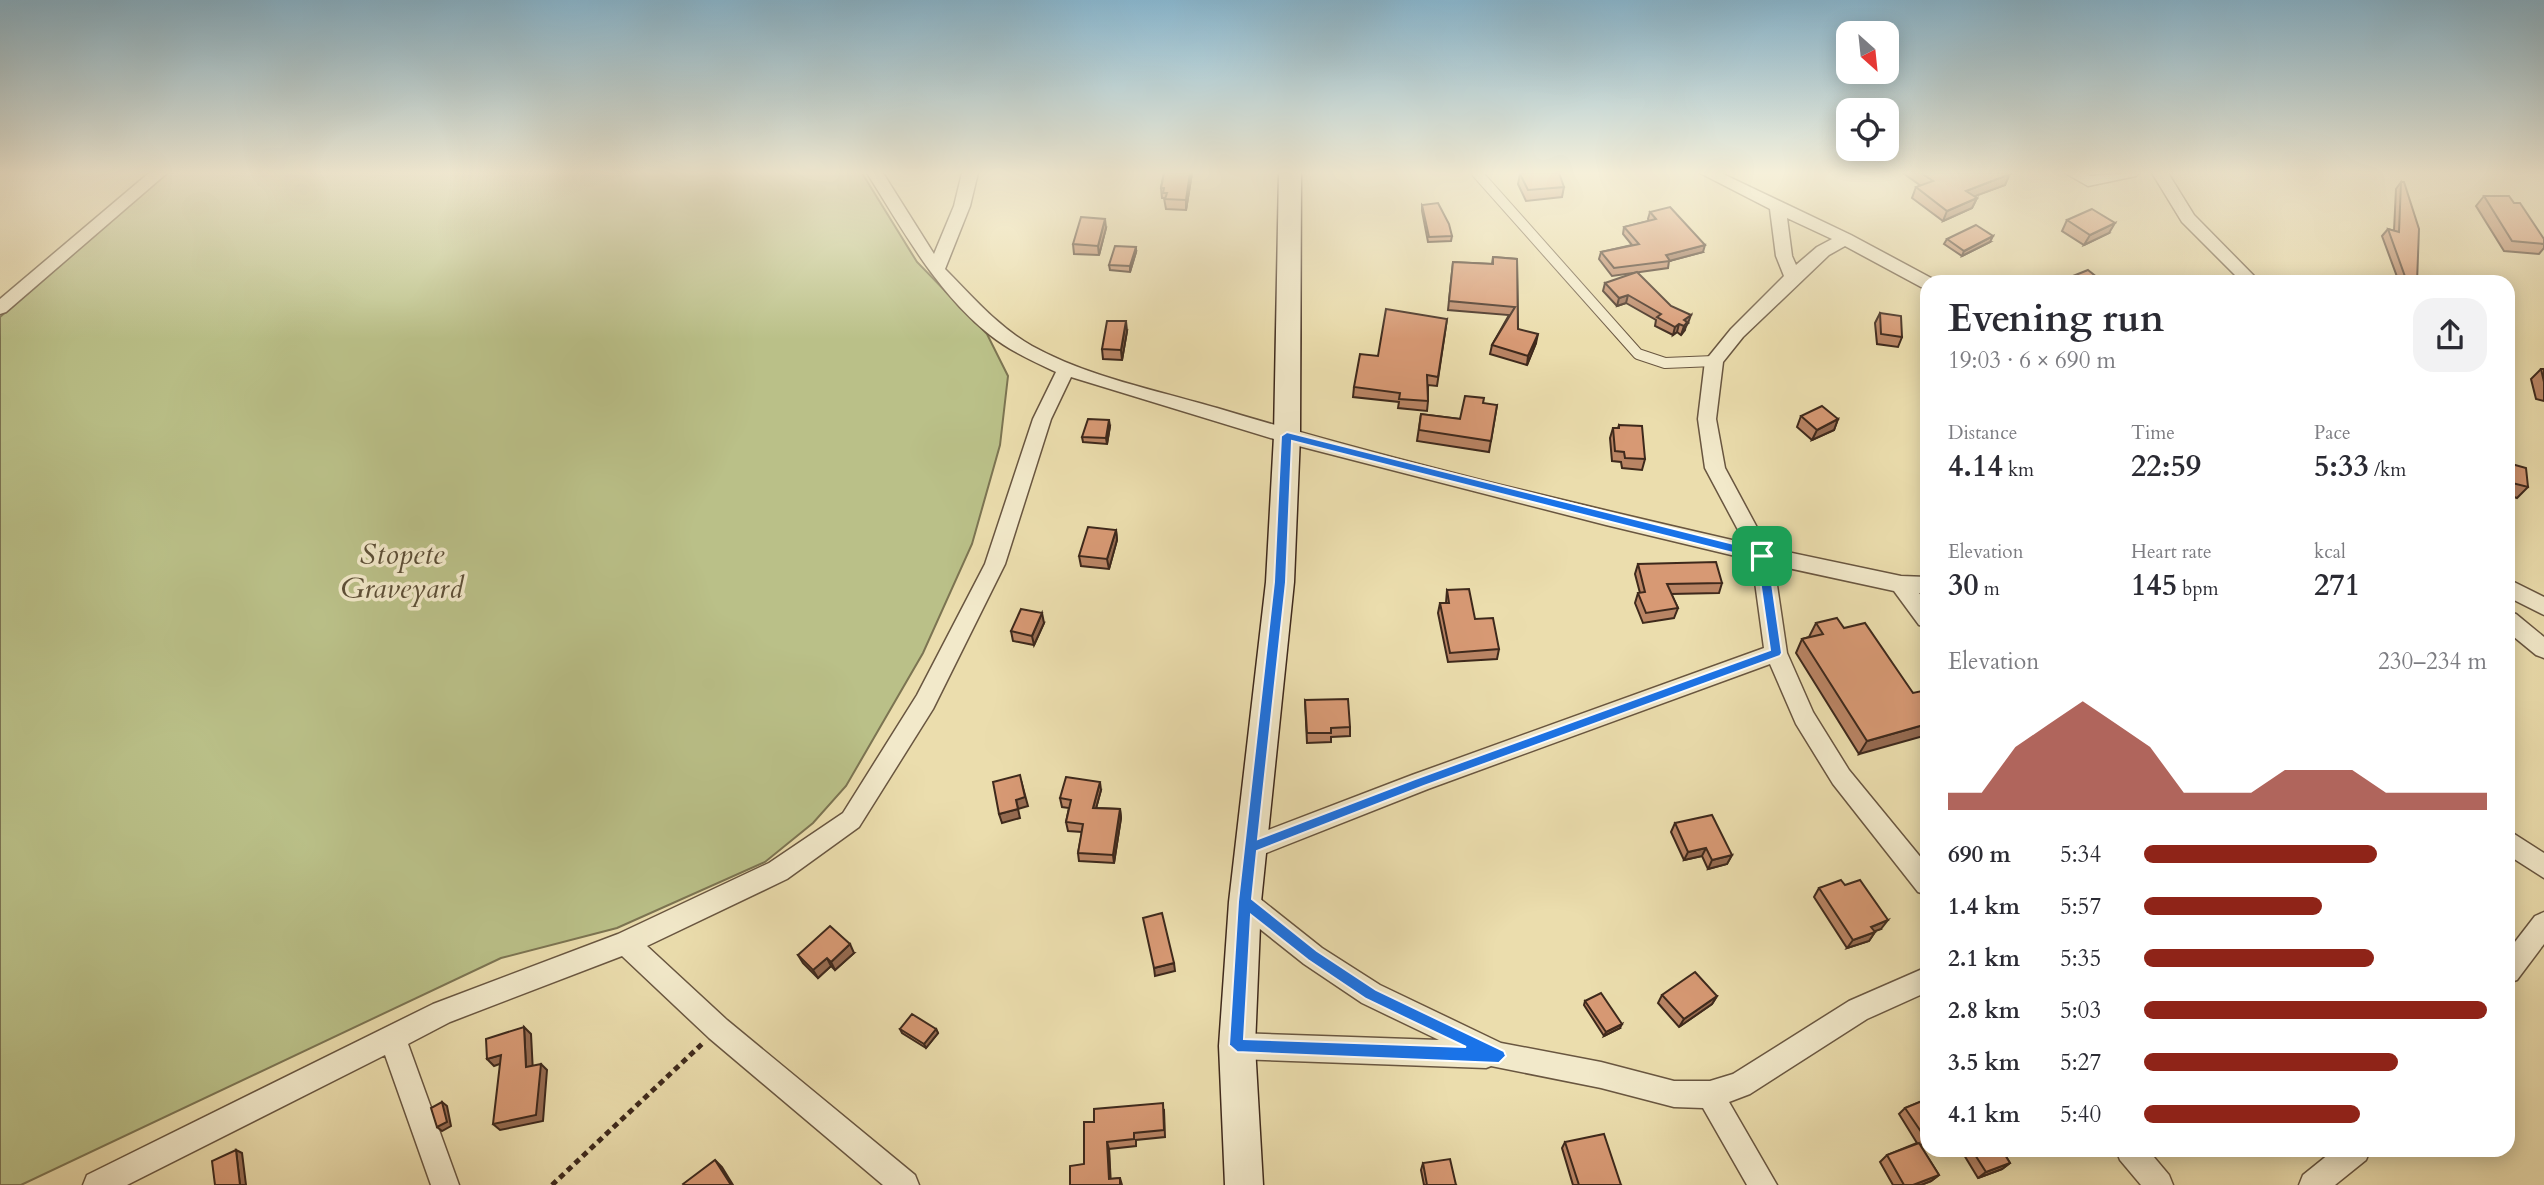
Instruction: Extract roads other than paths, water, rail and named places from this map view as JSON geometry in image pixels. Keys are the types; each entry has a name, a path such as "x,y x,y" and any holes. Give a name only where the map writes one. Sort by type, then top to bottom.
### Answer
{"main road":[{"path":"1244,1185 1237,1045 1245,902 1280,582 1287,436 1289,228"}],"street":[{"path":"0,308 94,228"},
{"path":"910,228 936,270 995,330 1025,350 1066,369 1287,436 1762,556 1901,584 1920,585"},
{"path":"936,270 953,228"},
{"path":"1780,228 1784,256 1793,277"},
{"path":"1822,228 1920,279"},
{"path":"2198,228 2245,275"},
{"path":"1846,239 1822,251 1793,277 1714,360 1707,419 1715,468 1762,556 1776,653 1804,717 1840,777 1920,875"},
{"path":"97,1185 442,1013 626,943 778,871 851,820 925,702 995,564 1042,419 1066,369"},
{"path":"1901,584 1920,610"},
{"path":"2515,591 2544,607"},
{"path":"2515,628 2544,633"},
{"path":"2515,630 2544,649"},
{"path":"1251,848 1420,782 1776,653"},
{"path":"2515,846 2544,867"},
{"path":"1245,902 1312,956 1371,994 1499,1056"},
{"path":"2515,962 2544,924"},
{"path":"626,943 718,1029 896,1183"},
{"path":"1237,1045 1499,1056 1601,1075 1674,1094 1710,1096 1740,1085 1858,1010 1920,982"},
{"path":"392,1037 445,1185"},
{"path":"1710,1096 1763,1185"},
{"path":"2136,1157 2159,1185"},
{"path":"2313,1185 2347,1157"}],"lane":[{"path":"1526,228 1638,354 1648,361 1662,363 1714,360"}],"park label":[{"name":"Stopete Graveyard","path":"402,571"}]}
